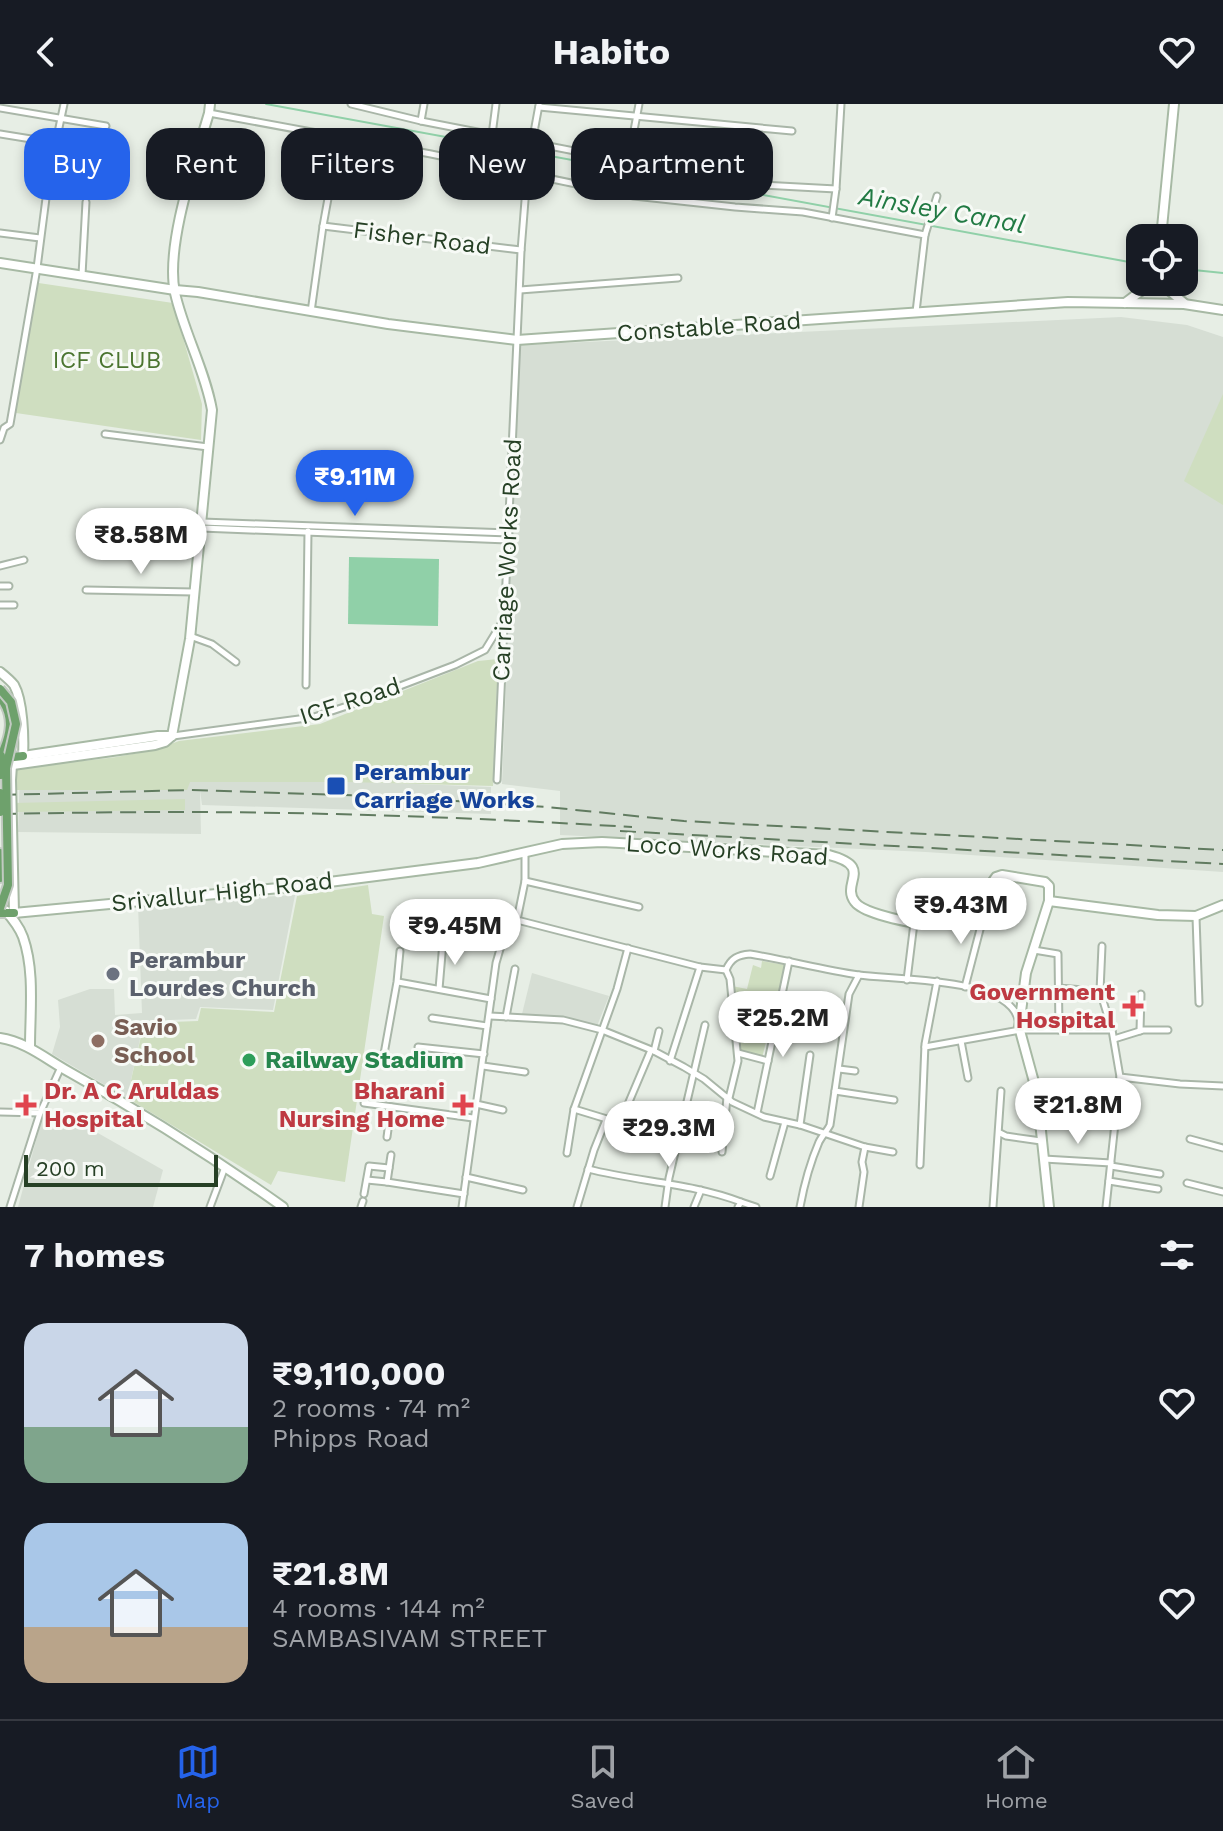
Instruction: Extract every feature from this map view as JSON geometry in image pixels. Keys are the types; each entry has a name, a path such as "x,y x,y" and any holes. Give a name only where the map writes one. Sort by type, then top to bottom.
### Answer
{"main road":[{"path":"0,689 11,702 16,724 6,768 8,885 4,910"},
{"path":"0,697 11,720 10,732 0,756 0,812"},
{"path":"0,756 23,756"},
{"path":"0,853 0,878"}],"street":[{"path":"59,128 64,104"},
{"path":"351,104 456,128"},
{"path":"384,112 386,104"},
{"path":"421,121 424,104"},
{"path":"493,128 496,104"},
{"path":"635,128 639,104"},
{"path":"832,218 841,104"},
{"path":"1162,224 1174,104"},
{"path":"535,128 539,106 749,128"},
{"path":"0,108 106,126"},
{"path":"12,765 155,745 172,736 190,636 212,410 209,391 178,305 172,272 186,195 209,109 294,128"},
{"path":"773,130 792,131"},
{"path":"0,134 24,138"},
{"path":"555,180 634,196 803,212 927,229"},
{"path":"773,186 836,189"},
{"path":"916,313 927,229 937,196"},
{"path":"0,440 2,428 10,424 46,200"},
{"path":"310,313 328,200"},
{"name":"Carriage Works Road","path":"497,780 525,200"},
{"path":"82,275 86,202"},
{"name":"Fisher Road","path":"323,226 521,251"},
{"path":"0,233 40,238"},
{"name":"Constable Road","path":"0,263 198,292 310,313 517,340 1068,302 1184,304 1223,310"},
{"path":"520,290 678,278"},
{"path":"178,305 198,292"},
{"path":"1125,304 1135,296"},
{"path":"1175,296 1184,304"},
{"path":"105,434 209,447"},
{"path":"202,525 508,536"},
{"path":"202,525 508,536"},
{"path":"306,685 308,531"},
{"path":"0,566 24,560"},
{"path":"0,586 9,586"},
{"path":"86,590 195,592"},
{"path":"0,605 14,605"},
{"name":"ICF Road","path":"172,736 314,717 350,705 455,665 485,650 504,619"},
{"path":"190,636 212,644 236,662"},
{"path":"0,672 11,682 18,695 23,756"},
{"path":"30,1047 28,961 17,924 4,910 12,765 23,756 172,736"},
{"name":"Loco Works Road","path":"525,853 562,844 602,842 829,855 844,859 852,866 851,893 853,901 861,907 914,923 932,915 984,913"},
{"path":"517,920 525,881 525,853"},
{"name":"Srivallur High Road","path":"4,910 290,887 478,863 525,853"},
{"path":"965,987 991,884 996,877 1002,875 1045,882 1049,886 1049,901 1026,973 1020,1029"},
{"path":"525,881 639,907"},
{"path":"1049,901 1141,914 1196,916 1223,905"},
{"path":"1196,916 1199,1003"},
{"path":"462,1207 496,963 507,925 511,921 700,967 726,970"},
{"path":"907,980 914,923"},
{"path":"439,989 443,942"},
{"path":"1102,946 1100,991 1112,1030 1120,1077 1106,1207"},
{"path":"567,1153 574,1109 628,948"},
{"path":"1034,950 1058,954 1059,1030"},
{"path":"384,1054 400,951"},
{"path":"726,970 730,962 740,955 750,954 859,975 937,981 979,990 1003,1000 1016,1013 1037,1093 1049,1207"},
{"path":"757,1113 789,961"},
{"path":"670,1061 700,967"},
{"path":"506,1017 515,969"},
{"path":"722,1152 728,1098 738,1061 730,979 726,970"},
{"path":"800,1207 821,1137 830,1125 849,994 859,975"},
{"path":"920,1165 925,1047 937,981"},
{"path":"397,982 491,999"},
{"path":"1058,988 1084,990"},
{"path":"1140,1031 1141,994"},
{"path":"490,1016 563,1020 602,1030 693,1072 728,1098 764,1117 800,1125 865,1147 893,1152"},
{"path":"432,1018 487,1026"},
{"path":"665,1207 705,1025"},
{"path":"925,1047 1020,1029 1112,1030"},
{"path":"1114,1039 1140,1031 1168,1030"},
{"path":"574,1109 621,1123 659,1031"},
{"path":"0,1038 30,1047 174,1133 283,1207"},
{"path":"961,1041 968,1078"},
{"path":"418,1047 484,1054"},
{"path":"738,1053 768,1061"},
{"path":"800,1125 810,1055"},
{"path":"483,1066 525,1072"},
{"path":"10,1207 40,1113 61,1067"},
{"path":"839,1069 855,1071"},
{"path":"1120,1077 1223,1086"},
{"path":"835,1091 894,1100"},
{"path":"993,1207 1001,1091"},
{"path":"1037,1093 1119,1093"},
{"path":"364,1103 473,1118"},
{"path":"476,1104 503,1110"},
{"path":"387,1137 391,1107"},
{"path":"0,1112 40,1113"},
{"path":"577,1207 606,1120"},
{"path":"770,1176 785,1122"},
{"path":"1000,1133 1041,1141"},
{"path":"1190,1139 1223,1148"},
{"path":"859,1207 865,1147"},
{"path":"387,1182 391,1155"},
{"path":"1043,1159 1111,1165 1160,1174"},
{"path":"210,1207 225,1166"},
{"path":"363,1201 369,1166 389,1168"},
{"path":"588,1169 701,1190 740,1205 756,1207"},
{"path":"466,1177 523,1190"},
{"path":"367,1180 464,1194"},
{"path":"1109,1181 1158,1189"},
{"path":"1187,1183 1223,1192"},
{"path":"694,1207 701,1190"}],"shaded area":[{"path":"1121,317 1187,325 1223,337 1223,872 926,852 560,835 560,791 502,784 520,345"},
{"path":"349,557 439,559 438,626 348,624"},
{"path":"20,768 491,787 491,814 202,805 200,790 201,834 18,832"},
{"path":"295,895 273,1010 200,1007 196,1019 144,1021 127,1098 52,1054 60,1027 58,1000 90,989 114,989 115,1015 142,1013 138,905"},
{"path":"532,973 609,996 595,1031 522,1014"},
{"path":"44,1111 82,1124 163,1170 153,1207 18,1207"}],"green space":[{"name":"ICF CLUB","path":"32,282 173,303 202,404 201,440 16,413"},
{"path":"1223,394 1223,505 1184,481"},
{"path":"498,659 493,786 190,782 187,790 16,790 16,767 119,756 179,741 320,724 478,661"},
{"path":"185,799 185,810 14,812 13,803"},
{"name":"Railway Stadium","path":"368,885 372,914 384,916 345,1182 278,1171 271,1185 127,1098 144,1023 198,1021 201,1008 274,1012 297,896"},
{"path":"762,961 785,965 762,1058 741,1053 732,986 747,989 753,965 761,968"}],"waterway":[{"name":"Ainsley Canal","path":"266,104 1126,261"},
{"name":"Ainsley Canal","path":"1198,270 1223,273"}],"railway":[{"path":"0,795 189,790 378,796 547,807 684,821 1223,850"},
{"path":"0,814 290,813 632,827"},
{"path":"620,831 1223,864"}],"place":[{"name":"Perambur Carriage Works","path":"336,786"},
{"name":"Perambur Lourdes Church","path":"113,974"},
{"name":"Government Hospital","path":"1133,1006"},
{"name":"Savio School","path":"98,1041"},
{"name":"Railway Stadium","path":"249,1060"},
{"name":"Dr. A C Aruldas Hospital","path":"26,1105"},
{"name":"Bharani Nursing Home","path":"463,1105"}]}
